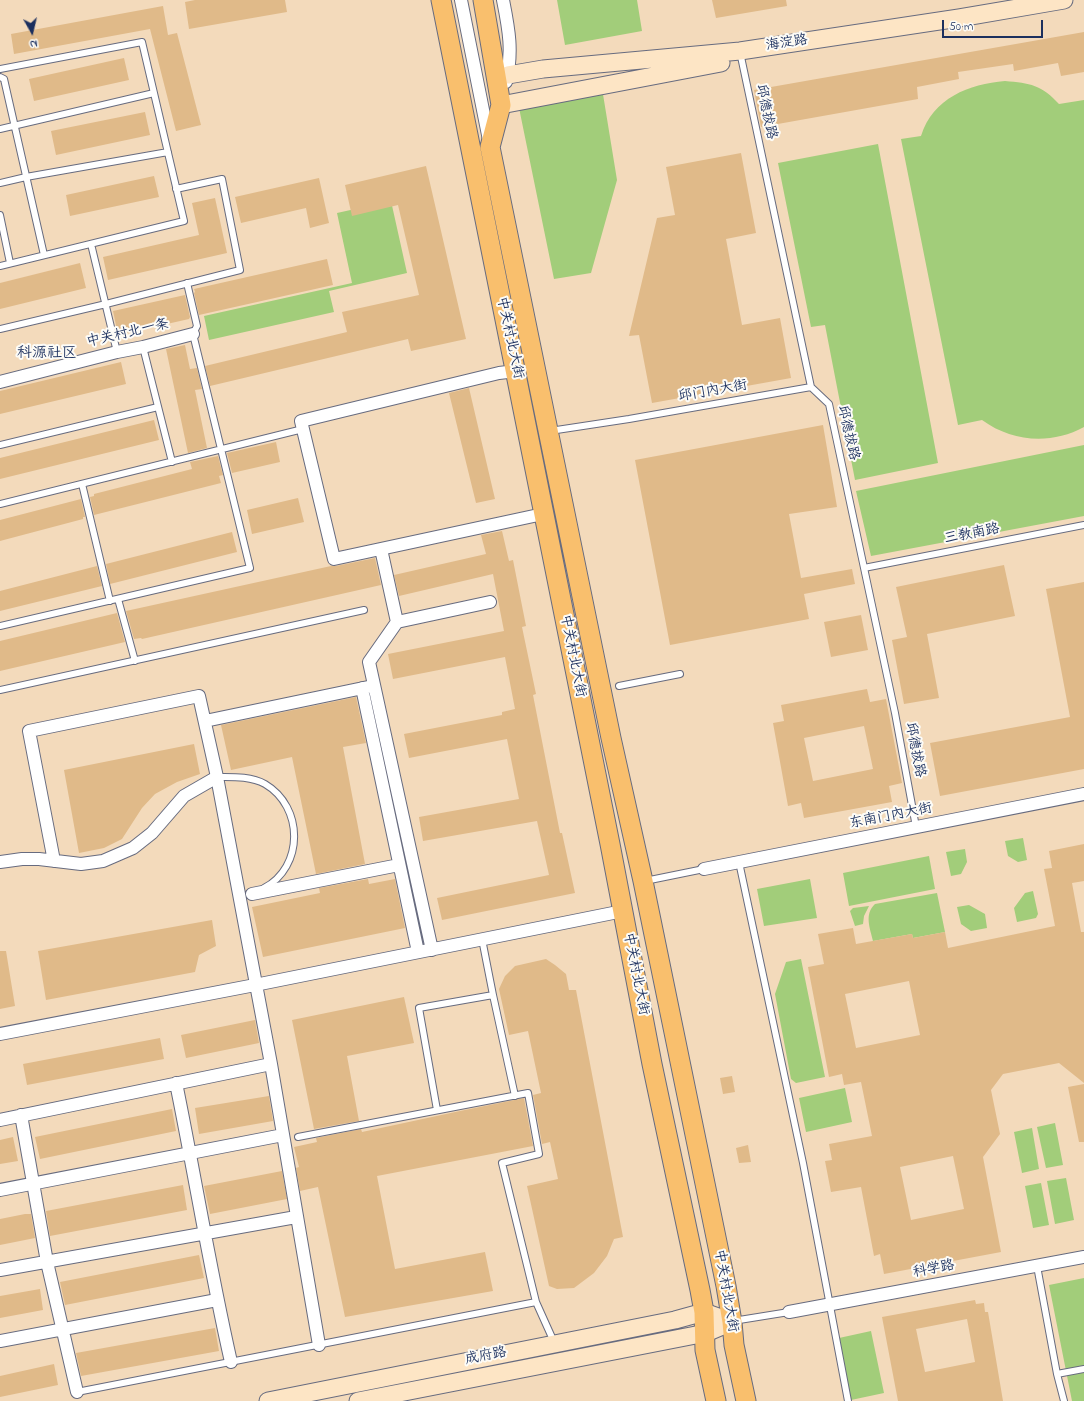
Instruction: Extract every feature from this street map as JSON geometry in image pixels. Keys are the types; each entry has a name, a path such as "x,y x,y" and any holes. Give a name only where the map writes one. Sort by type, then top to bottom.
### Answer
{"main road":[{"name":"中关村北大街","path":"441,0 516,371 652,1064 704,1312 706,1333 705,1350 716,1401"},
{"name":"中关村北大街","path":"483,0 501,105 490,147 611,738 643,881 726,1286 734,1344 746,1401"},
{"name":"海淀路","path":"508,74 543,69 740,52 1064,0"},
{"path":"501,105 723,62 740,52"},
{"path":"704,1312 732,1322"},
{"name":"成府路","path":"268,1401 675,1320 704,1312"},
{"name":"成府路","path":"358,1401 706,1333 732,1322"}],"street":[{"name":"中关村北大街","path":"461,0 490,147"},
{"name":"中关村北大街","path":"501,105 510,62 510,40 503,0"},
{"name":"中关村北一条","path":"0,382 193,334"},
{"path":"516,371 495,374 301,421 334,560 543,514"},
{"path":"382,549 397,622"},
{"path":"432,950 369,662 397,622 490,602"},
{"path":"205,721 374,686"},
{"path":"362,688 418,952"},
{"path":"54,861 29,731 199,696 217,777 240,897 319,1345"},
{"path":"0,862 22,859 81,864 103,861 133,848 152,833 184,796 217,777"},
{"name":"东南门内大街","path":"704,869 1084,794"},
{"path":"252,894 399,865"},
{"path":"0,1034 256,985 623,911"},
{"path":"0,1120 270,1064"},
{"path":"176,1083 217,1300 231,1362"},
{"path":"21,1115 47,1262 77,1392"},
{"path":"0,1190 282,1135"},
{"path":"0,1270 296,1217"},
{"name":"科学路","path":"789,1312 1084,1256"},
{"path":"0,1341 217,1300"}],"lane":[{"path":"0,69 142,42 184,221 0,266"},
{"name":"邱德拔路","path":"740,52 811,387 829,404 895,713 916,827"},
{"path":"0,77 4,79 44,255"},
{"path":"0,129 154,93"},
{"path":"0,183 168,152"},
{"path":"0,328 106,304 240,270 222,179 176,189"},
{"path":"0,215 10,263"},
{"path":"91,244 117,352"},
{"path":"0,626 250,568 193,334 197,326 187,284"},
{"path":"143,347 172,462"},
{"name":"邱门内大街","path":"549,432 811,387"},
{"path":"0,445 158,407"},
{"path":"0,504 303,429"},
{"path":"82,484 110,601"},
{"name":"三教南路","path":"864,568 1084,525"},
{"path":"118,599 135,661"},
{"path":"0,690 364,610"},
{"path":"619,686 680,674"},
{"path":"217,777 245,778 264,784 279,795 293,818 295,840 290,858 282,873 269,885 252,894 240,897"},
{"path":"739,862 803,1163 848,1401"},
{"path":"643,881 704,869"},
{"path":"482,939 515,1096"},
{"path":"437,1110 419,1008 493,995"},
{"path":"298,1137 528,1093 539,1154 502,1163 536,1302 554,1344"},
{"path":"1037,1266 1057,1374 1064,1401"},
{"path":"77,1392 536,1302"},
{"path":"732,1322 789,1312"},
{"path":"1057,1374 1084,1369"}],"green space":[{"path":"557,0 637,0 642,31 565,45"},
{"path":"1005,81 1035,86 1047,93 1059,104 1084,100 1084,427 1058,437 1019,437 1006,433 982,420 958,425 901,139 921,136 934,112 954,95 978,86"},
{"path":"601,82 617,180 591,273 554,279 517,98"},
{"path":"878,144 938,463 855,480 825,325 811,327 778,163"},
{"path":"391,201 407,273 329,291 334,312 209,340 204,316 352,283 337,213"},
{"path":"1084,445 1084,516 871,556 856,491"},
{"path":"1023,838 1027,860 1018,862 1008,856 1005,841"},
{"path":"965,849 967,862 961,874 951,876 946,852"},
{"path":"929,856 935,889 849,906 843,873"},
{"path":"810,879 817,918 764,926 757,889"},
{"path":"1033,891 1038,914 1036,918 1017,922 1014,908 1025,893"},
{"path":"937,893 945,932 913,938 912,934 873,941 869,926 869,917 875,904"},
{"path":"969,905 985,914 987,928 971,931 961,924 957,907"},
{"path":"869,906 864,916 863,924 855,926 850,911 853,908"},
{"path":"801,959 825,1077 796,1083 791,1079 775,994 786,962"},
{"path":"845,1088 852,1122 806,1132 799,1098"},
{"path":"1055,1123 1063,1165 1046,1168 1037,1127"},
{"path":"1032,1128 1039,1169 1022,1173 1014,1132"},
{"path":"1066,1178 1074,1220 1055,1224 1047,1181"},
{"path":"1041,1183 1049,1225 1033,1228 1025,1186"},
{"path":"1084,1278 1084,1401 1072,1401 1049,1285"},
{"path":"871,1331 884,1393 851,1400 839,1338"}],"building":[{"path":"195,0 285,0 287,12 189,29 185,2"},
{"path":"712,0 786,0 787,6 716,18"},
{"path":"163,6 168,35 177,33 201,125 176,131 150,29 14,54 11,34"},
{"path":"1084,32 1084,72 1061,76 1058,63 1014,71 1013,64 958,72 959,79 917,87 918,99 761,127 754,90"},
{"path":"124,58 129,80 34,101 29,79"},
{"path":"145,112 150,135 56,155 51,131"},
{"path":"741,153 756,233 726,239 742,325 780,318 791,378 652,403 639,335 629,336 657,218 675,215 666,167"},
{"path":"426,166 466,339 411,351 408,339 210,386 205,366 347,332 342,312 419,295 398,205 352,216 345,185"},
{"path":"154,176 159,197 70,216 66,195"},
{"path":"319,178 329,223 310,228 306,208 241,223 235,197"},
{"path":"215,198 227,253 108,280 103,257 199,235 192,203"},
{"path":"327,259 333,285 199,315 194,289"},
{"path":"80,263 86,288 0,309 0,283"},
{"path":"185,295 190,317 189,319 118,335 113,311"},
{"path":"185,345 190,369 197,368 202,389 195,390 207,448 188,453 166,349"},
{"path":"121,362 126,384 0,414 0,391"},
{"path":"469,388 495,499 476,503 449,393"},
{"path":"154,420 159,440 0,479 0,458"},
{"path":"823,425 837,507 789,514 801,578 852,569 855,584 804,594 809,619 670,645 635,460"},
{"path":"276,442 280,462 232,473 227,453"},
{"path":"218,456 223,475 219,476 221,483 94,515 90,497 94,496 94,494 192,469 190,462"},
{"path":"298,498 304,522 252,534 247,510"},
{"path":"81,499 85,517 83,517 83,519 0,541 0,520"},
{"path":"502,531 509,561 513,560 526,626 522,627 536,694 533,695 560,833 562,833 575,893 442,920 437,898 549,875 537,821 423,841 419,817 519,799 507,739 409,758 404,734 502,715 502,712 515,709 505,657 393,679 388,654 504,631 493,574 399,596 394,575 486,554 481,535"},
{"path":"232,532 237,552 110,584 106,564"},
{"path":"375,558 381,585 142,639 134,639 126,611 331,566"},
{"path":"1004,565 1015,616 927,634 939,698 904,704 892,640 907,637 896,587"},
{"path":"97,566 102,586 0,611 0,591"},
{"path":"1084,582 1084,769 940,796 930,743 1070,717 1046,589"},
{"path":"117,613 125,642 0,671 0,641"},
{"path":"861,615 868,650 831,657 824,622"},
{"path":"867,689 870,702 886,699 902,783 889,786 892,802 804,818 801,803 788,806 773,723 784,721 781,705","holes":["864,726 873,769 813,781 804,738"]},
{"path":"356,697 366,743 343,747 365,864 316,874 292,757 231,770 221,725"},
{"path":"194,744 200,774 177,782 155,794 142,808 122,839 104,848 79,853 64,770"},
{"path":"1084,844 1084,881 1072,883 1081,932 1084,932 1084,1083 1059,1063 1003,1074 991,1090 1000,1134 983,1157 1001,1252 884,1274 880,1254 874,1256 861,1187 831,1192 825,1161 832,1160 829,1144 872,1136 861,1082 844,1085 842,1074 829,1077 808,967 824,964 818,934 853,928 856,944 912,934 913,938 945,932 948,948 1055,926 1044,869 1052,868 1049,851","holes":["909,981 920,1035 856,1048 845,994","953,1156 964,1209 911,1220 900,1167"]},
{"path":"368,879 369,884 395,879 405,928 263,957 252,907 320,893 319,888"},
{"path":"212,920 216,946 199,955 195,972 46,1000 38,951"},
{"path":"0,951 6,951 15,1006 0,1009"},
{"path":"546,959 566,974 569,990 576,990 623,1237 614,1239 607,1256 594,1273 574,1288 557,1289 549,1286 527,1186 558,1179 550,1142 542,1144 533,1095 541,1093 528,1031 509,1035 499,989 505,976 515,966"},
{"path":"404,997 414,1043 347,1056 359,1121 314,1129 292,1020"},
{"path":"255,1020 259,1043 186,1058 181,1035"},
{"path":"160,1038 164,1059 27,1085 23,1064"},
{"path":"732,1076 735,1092 723,1094 720,1078"},
{"path":"1084,1084 1084,1142 1079,1142 1068,1087"},
{"path":"269,1096 273,1121 199,1134 195,1108"},
{"path":"524,1098 533,1146 377,1176 395,1269 485,1252 493,1291 345,1317 318,1187 300,1191 296,1168 299,1167 294,1147 317,1142 316,1138 361,1129 362,1132"},
{"path":"172,1109 176,1131 40,1159 35,1137"},
{"path":"13,1137 18,1161 0,1164 0,1140"},
{"path":"748,1145 751,1162 739,1163 736,1148"},
{"path":"282,1171 287,1199 210,1214 204,1186"},
{"path":"183,1185 187,1210 50,1236 46,1211"},
{"path":"31,1214 35,1238 0,1245 0,1219"},
{"path":"199,1255 204,1278 65,1305 60,1282"},
{"path":"40,1289 43,1310 0,1318 0,1296"},
{"path":"975,1300 976,1304 984,1303 985,1312 988,1312 1003,1401 898,1401 882,1317","holes":["967,1319 975,1362 925,1372 916,1329"]},
{"path":"215,1328 219,1351 81,1376 76,1353"},
{"path":"54,1364 58,1385 0,1397 0,1376"}],"district":[{"name":"科源社区","path":"47,355"}]}
